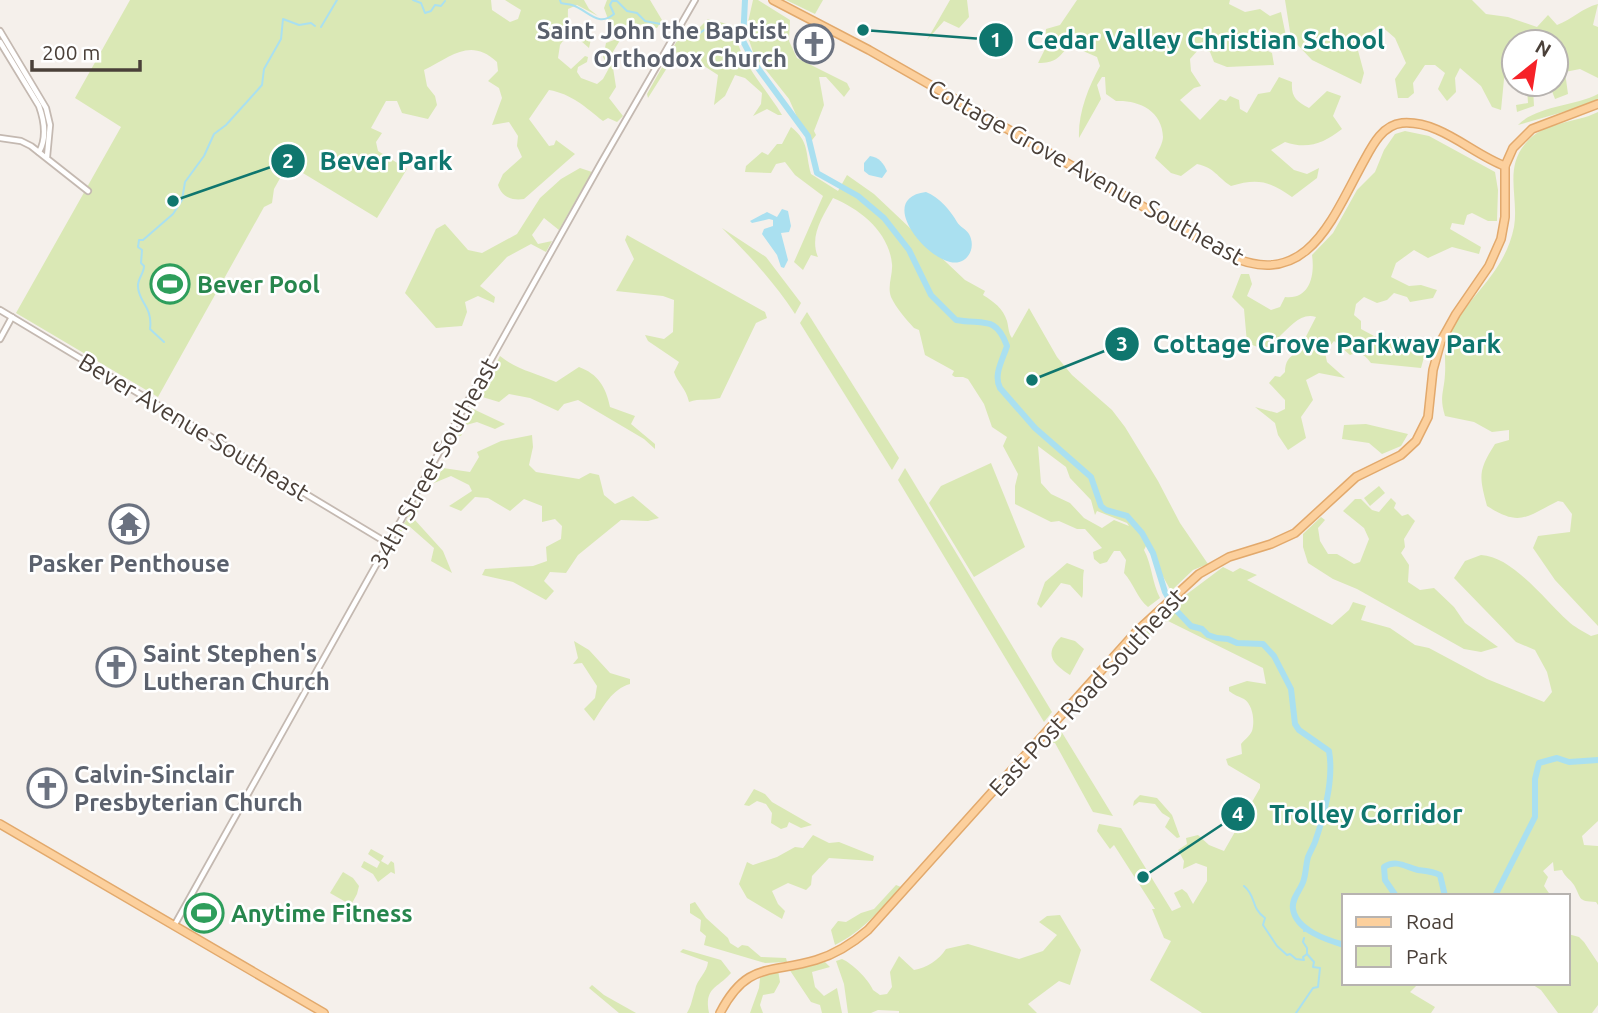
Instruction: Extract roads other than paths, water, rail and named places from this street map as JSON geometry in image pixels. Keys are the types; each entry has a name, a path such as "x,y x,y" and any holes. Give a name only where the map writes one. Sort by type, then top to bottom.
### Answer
{"main road":[{"name":"Cottage Grove Avenue Southeast","path":"773,0 869,50 1205,242 1251,264 1283,264 1310,247 1327,227 1378,138 1392,125 1409,123 1428,127 1506,166"},
{"path":"1506,166 1517,143 1532,129 1598,104"},
{"name":"East Post Road Southeast","path":"720,1013 729,998 748,978 771,968 830,955 851,944 868,930 1038,740 1184,587 1213,564 1296,533 1356,477 1401,455 1416,441 1428,417 1434,364 1444,336 1489,266 1501,239 1506,217 1506,166"},
{"path":"0,824 324,1013"}],"street":[{"name":"34th Street Southeast","path":"174,927 695,0"},
{"path":"0,31 46,107 50,125 47,157"},
{"path":"0,42 42,116 43,139 39,152"},
{"path":"0,138 21,141 47,157 88,191"},
{"name":"Bever Avenue Southeast","path":"0,310 389,544"},
{"path":"0,339 12,317"}],"water":[{"path":"870,156 879,159 886,168 882,178 864,171 864,163"},
{"path":"926,192 944,205 969,234 972,245 966,259 956,263 939,258 909,227 905,205 912,196"},
{"path":"782,209 788,211 791,226 789,232 781,233 788,260 784,268 762,234 764,229 773,226 773,220 750,221 767,212 777,217"}],"waterway":[{"path":"321,27 337,0"},
{"path":"413,0 421,3 425,13 431,11 435,5 441,6 445,1"},
{"path":"560,0 561,3 578,7 598,19 614,14 610,5 612,1 617,1 627,11 637,13 645,21 676,27"},
{"path":"745,0 743,41 755,64 808,136 817,173 858,196 884,218 909,250 931,295 956,320 993,325 1003,336 1007,346 998,372 1000,388 1035,428 1091,477 1101,506 1127,516 1142,533 1153,553 1165,592 1174,608 1191,626 1217,638 1237,643 1263,644 1274,656 1291,689 1295,724 1299,730 1329,751 1330,762 1325,809 1293,909 1295,916 1306,928 1342,944"},
{"path":"164,342 150,329 150,315 139,292 138,284 144,266 141,263 142,250 138,247 139,240 143,240 173,214 182,200 185,182 204,156 214,134 226,125 262,85 264,69 281,39 283,19 299,25 311,23 315,26"},
{"path":"681,30 697,35 714,23 720,30 742,28"},
{"path":"1496,894 1535,817 1535,779 1539,763 1557,758 1569,762 1598,760"},
{"path":"1395,894 1385,880 1384,867 1393,864 1440,875 1445,894"},
{"path":"1244,886 1251,894 1257,910 1265,918 1263,925 1277,946 1296,959 1304,960 1303,957 1307,954"},
{"path":"1304,931 1308,929"},
{"path":"1296,1013 1313,988 1318,987 1320,968 1313,967 1314,962 1307,954 1304,938"}],"place":[{"name":"Cedar Valley Christian School","path":"863,30"},
{"name":"Saint John the Baptist Orthodox Church","path":"814,44"},
{"name":"Bever Park","path":"173,201"},
{"name":"Bever Pool","path":"170,284"},
{"name":"Cottage Grove Parkway Park","path":"1032,380"},
{"name":"Pasker Penthouse","path":"129,524"},
{"name":"Saint Stephen's Lutheran Church","path":"116,667"},
{"name":"Calvin-Sinclair Presbyterian Church","path":"47,788"},
{"name":"Trolley Corridor","path":"1143,877"},
{"name":"Anytime Fitness","path":"204,913"}]}
